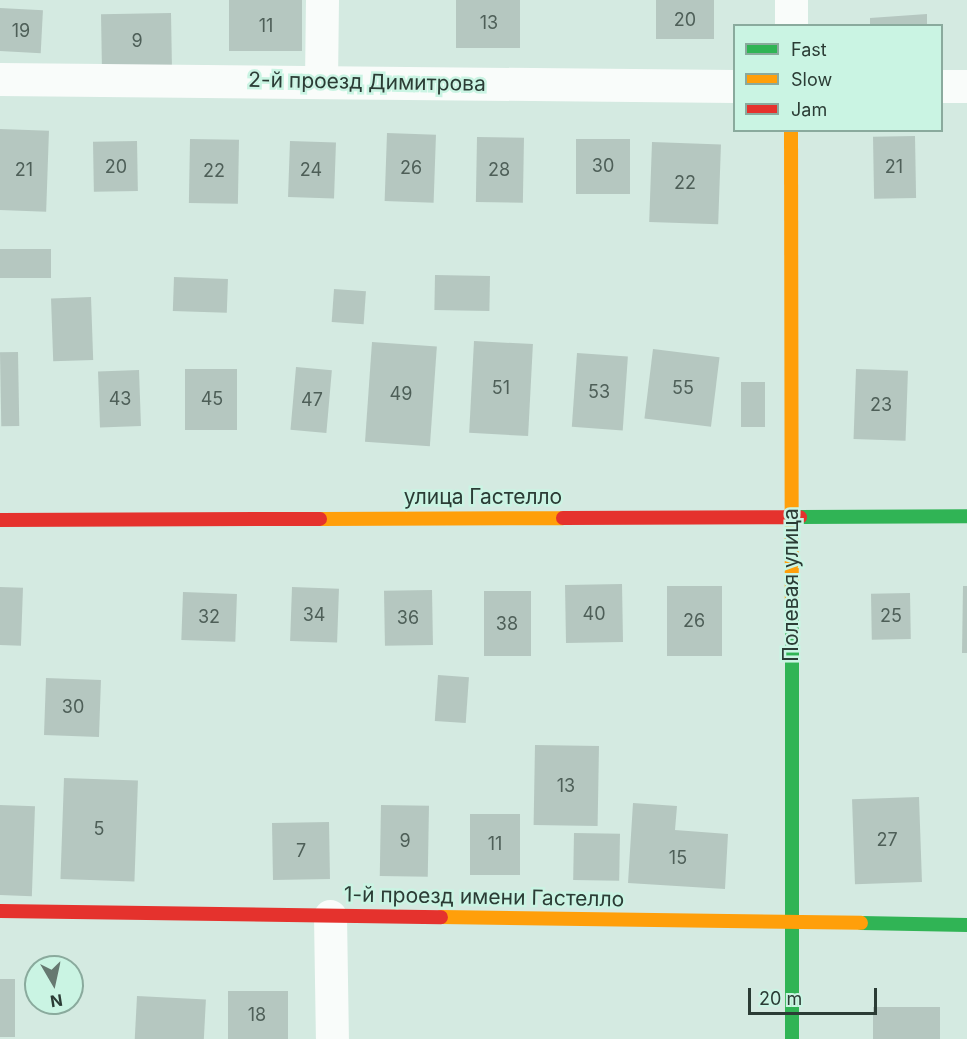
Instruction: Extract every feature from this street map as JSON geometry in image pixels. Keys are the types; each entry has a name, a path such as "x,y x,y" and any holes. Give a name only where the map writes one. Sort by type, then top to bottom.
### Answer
{"street":[{"path":"321,81 322,0"},
{"path":"791,0 791,24"},
{"name":"2-й проезд Димитрова","path":"0,79 733,86"},
{"path":"943,86 967,86"},
{"name":"Полевая улица","path":"791,132 790,518 794,923 792,1039"},
{"name":"улица Гастелло","path":"0,520 967,516"},
{"name":"1-й проезд имени Гастелло","path":"0,911 967,925"},
{"path":"330,916 332,1039"}],"building":[{"path":"229,0 302,0 302,51 229,51"},
{"path":"456,0 520,0 520,48 456,48"},
{"path":"656,0 714,0 714,39 656,39"},
{"path":"0,8 43,10 41,53 0,51"},
{"path":"171,13 172,67 102,68 101,14"},
{"path":"927,14 927,24 870,24 870,18"},
{"path":"0,129 49,131 46,212 0,210"},
{"path":"387,133 436,135 434,203 385,201"},
{"path":"915,136 916,198 874,199 873,137"},
{"path":"477,137 524,138 523,203 476,202"},
{"path":"190,139 239,140 238,204 189,203"},
{"path":"576,139 630,139 630,194 576,194"},
{"path":"137,141 138,191 94,192 93,142"},
{"path":"290,141 336,143 334,199 288,197"},
{"path":"652,142 721,144 718,224 649,222"},
{"path":"0,249 51,249 51,278 0,278"},
{"path":"435,275 490,276 489,311 434,310"},
{"path":"174,277 228,279 227,313 173,311"},
{"path":"334,289 366,291 364,324 332,322"},
{"path":"91,297 93,360 53,361 51,298"},
{"path":"474,341 533,344 528,436 469,433"},
{"path":"372,342 437,347 430,446 365,442"},
{"path":"653,349 720,357 711,427 644,418"},
{"path":"0,352 18,352 19,426 1,426"},
{"path":"577,353 628,357 623,430 572,427"},
{"path":"296,367 332,370 326,433 291,430"},
{"path":"185,369 237,369 237,430 185,430"},
{"path":"856,369 908,371 906,441 854,439"},
{"path":"139,370 141,426 100,427 98,371"},
{"path":"741,382 765,382 765,427 741,427"},
{"path":"622,584 623,642 566,643 565,585"},
{"path":"667,586 722,586 722,656 667,656"},
{"path":"963,586 967,586 967,653 962,653"},
{"path":"0,587 23,588 21,646 0,645"},
{"path":"292,587 339,589 337,643 290,641"},
{"path":"432,590 433,645 385,646 384,591"},
{"path":"484,591 531,591 531,656 484,656"},
{"path":"183,592 237,594 235,642 181,640"},
{"path":"910,593 911,639 872,640 871,594"},
{"path":"438,675 469,677 466,723 435,721"},
{"path":"46,678 101,680 99,737 44,735"},
{"path":"535,745 599,746 598,826 534,825"},
{"path":"64,778 138,781 134,882 60,879"},
{"path":"919,797 922,882 855,884 852,799"},
{"path":"633,803 677,806 675,830 728,834 725,889 628,883"},
{"path":"0,805 35,806 32,896 0,895"},
{"path":"381,805 429,806 428,877 380,876"},
{"path":"470,814 520,814 520,875 470,875"},
{"path":"329,822 330,879 273,880 272,823"},
{"path":"574,833 620,834 619,881 573,880"},
{"path":"0,979 15,979 15,1037 0,1037"},
{"path":"228,991 288,991 288,1039 228,1039"},
{"path":"137,996 206,1000 204,1039 135,1039"},
{"path":"873,1007 940,1007 940,1039 873,1039"}],"traffic: fast":[{"path":"800,517 967,516"},
{"path":"792,600 792,1039"},
{"path":"861,923 967,925"}],"traffic: slow":[{"path":"791,132 792,600"},
{"path":"320,519 563,518"},
{"path":"441,917 861,923"}],"traffic: jam":[{"path":"563,518 800,517"},
{"path":"0,520 320,519"},
{"path":"0,911 441,917"}]}
